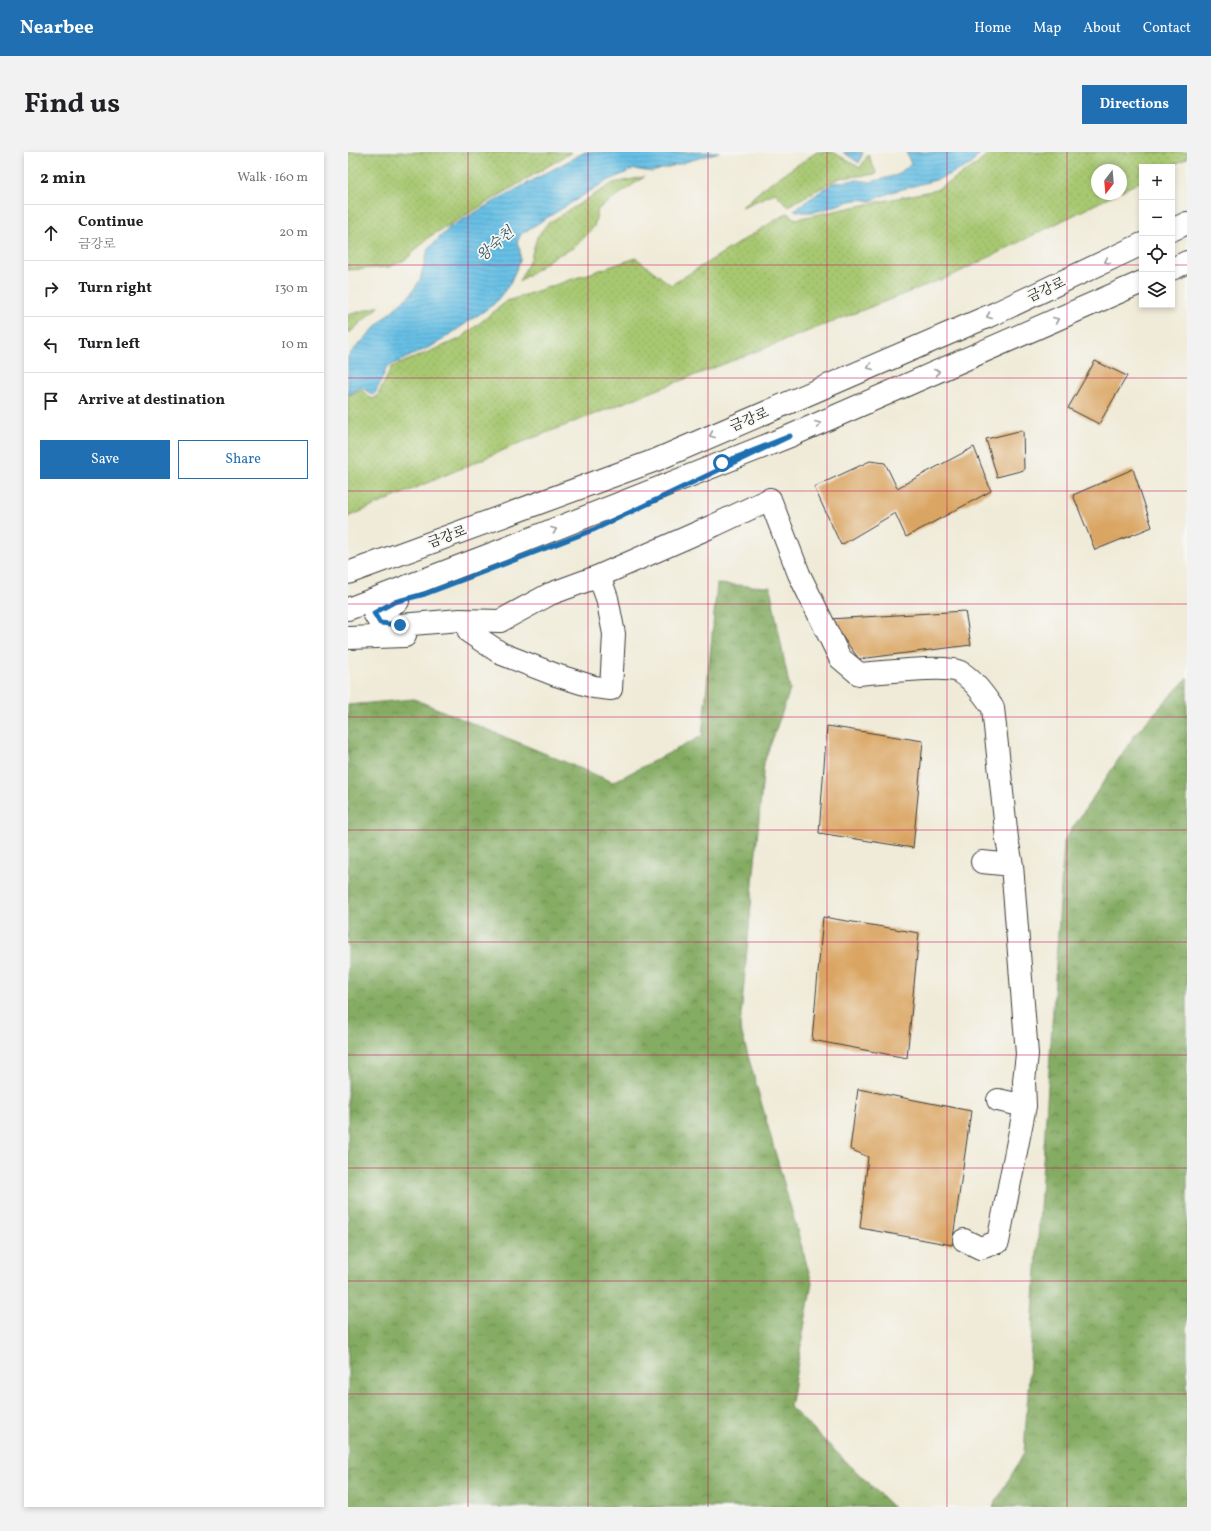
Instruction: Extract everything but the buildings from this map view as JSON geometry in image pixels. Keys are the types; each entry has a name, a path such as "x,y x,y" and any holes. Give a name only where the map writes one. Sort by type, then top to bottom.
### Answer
{"main road":[{"path":"1175,229 1187,223"},
{"name":"금강로","path":"348,573 656,460 996,313 1139,245"},
{"path":"1175,268 1187,262"},
{"path":"964,1240 980,1248 998,1242 1025,1106 1024,1081 1027,1054 1012,865 1007,839 993,708 983,693 960,672 938,668 859,674 840,658 799,574 770,500 599,576 550,594 500,621 460,620 400,625 380,623 374,613 394,602 425,594 593,530 790,436 1139,283"},
{"path":"348,609 790,436"},
{"path":"348,638 420,636 468,632 502,654 594,688 611,689 614,634 607,598 599,576"},
{"path":"982,862 1012,865"},
{"path":"998,1100 1025,1106"}],"green space":[{"path":"348,152 572,152 429,237 407,259 389,267 348,270"},
{"path":"817,152 833,152 860,168 868,155 877,174 839,178 788,206 775,193 742,207 767,185"},
{"path":"991,152 1187,152 1187,158 1175,164 1139,164 1139,182 1127,188 1127,164 1091,164 1091,200 1104,200 953,275 520,443 348,517 348,396 361,389 371,399 377,397 392,367 460,339 507,301 636,258 671,285 787,213 796,219 936,190 976,165"},
{"path":"644,177 598,209 594,227 575,247 552,258 519,282 531,258 537,237 547,224 613,183"},
{"path":"380,306 348,334 348,315"},
{"path":"717,584 770,587 790,690 764,763 740,1027 812,1283 790,1407 893,1507 348,1507 348,705 414,699 613,782 702,736"},
{"path":"1187,678 1187,1507 993,1507 1024,1453 1064,841 1136,733"}],"water":[{"name":"왕숙천","path":"585,152 719,152 652,172 634,169 603,183 521,234 517,242 520,250 520,261 509,285 494,304 436,344 387,367 376,392 373,395 361,387 348,395 348,356 385,317 410,295 420,280 428,249 450,227"},
{"path":"843,152 863,152 859,163"},
{"path":"906,152 981,152 972,164 939,179 892,192 870,201 853,200 814,212 794,210 833,183 857,180 871,182 897,175 911,164"}],"route":[{"path":"400,625 380,623 374,613 394,602 425,594 470,578 593,530 790,436 722,463"}]}
